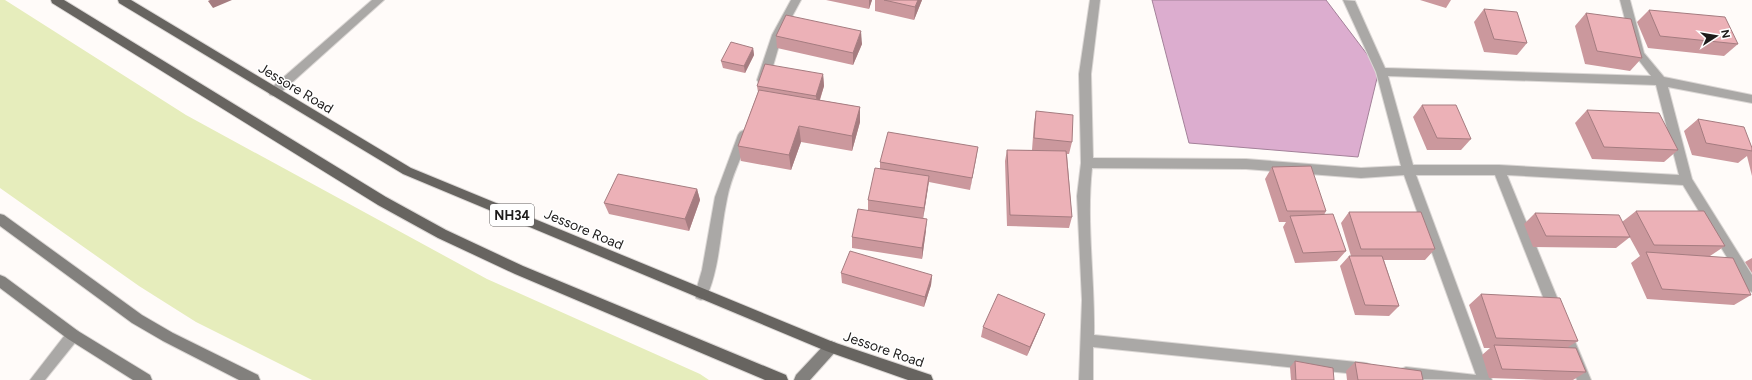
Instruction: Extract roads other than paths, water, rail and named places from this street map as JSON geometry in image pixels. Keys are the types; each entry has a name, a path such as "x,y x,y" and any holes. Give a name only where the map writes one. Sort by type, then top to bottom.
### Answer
{"main road":[{"path":"56,0 376,196 442,234 519,270 782,380"},
{"name":"Jessore Road","path":"123,0 407,171 701,294 832,346 926,380"}],"street":[{"path":"274,92 379,0"},
{"path":"758,93 777,35 796,0"},
{"path":"1086,380 1088,300 1083,196 1087,163 1085,74 1095,0"},
{"path":"1348,0 1381,72 1408,170 1485,380"},
{"path":"1625,0 1640,54 1661,81 1686,180 1752,286"},
{"path":"1381,72 1661,81 1752,99"},
{"path":"701,294 708,270 721,197 749,122"},
{"path":"1087,163 1246,164 1361,173 1408,170 1499,170 1686,180"},
{"path":"1499,170 1584,380"},
{"path":"0,220 137,319 168,337 253,380"},
{"path":"0,281 73,335 145,380"},
{"path":"37,380 73,335"},
{"path":"1087,340 1378,370"},
{"path":"801,380 832,346"},
{"path":"1394,372 1473,380"}]}
